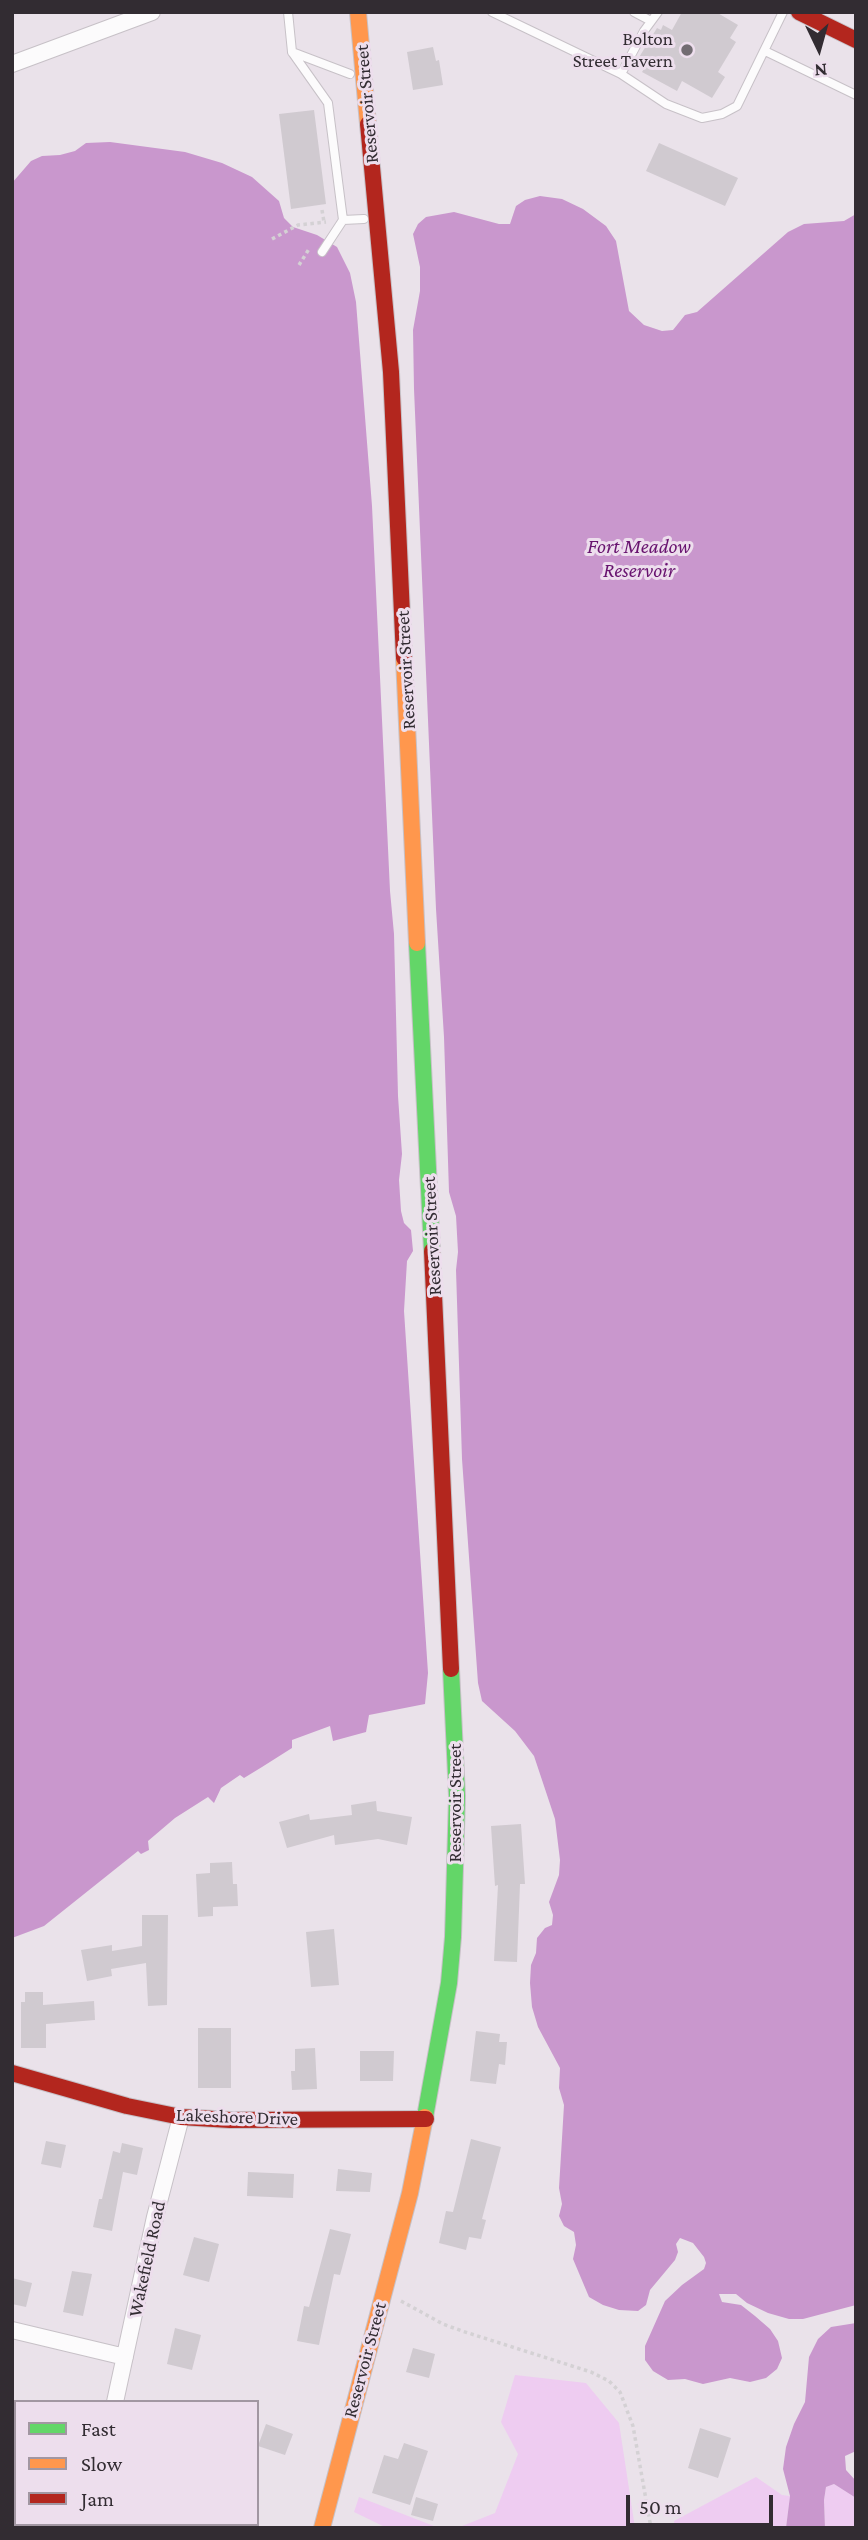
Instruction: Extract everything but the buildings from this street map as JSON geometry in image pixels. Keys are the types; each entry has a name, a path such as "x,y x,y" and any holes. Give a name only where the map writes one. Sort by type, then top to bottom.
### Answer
{"street":[{"path":"12,64 152,12"},
{"name":"Reservoir Street","path":"321,2528 410,2193 426,2119 442,2026 453,1937 457,1796 393,396 358,12"},
{"path":"799,12 856,40"},
{"name":"Lakeshore Drive","path":"12,2073 127,2106 181,2117 230,2120 426,2119"},
{"name":"Wakefield Road","path":"115,2400 155,2217 181,2117"},
{"path":"12,2330 125,2357"}],"lane":[{"path":"288,12 292,52 328,103 343,220 322,251"},
{"path":"492,12 621,74 666,104 702,118 722,114 737,106 783,12"},
{"path":"634,12 651,21"},
{"path":"621,74 658,12"},
{"path":"765,51 856,95"},
{"path":"292,52 350,74"},
{"path":"343,220 364,219"}],"path":[{"path":"322,210 324,222"},
{"path":"272,239 298,225 343,220"},
{"path":"318,223 319,231"},
{"path":"383,2293 452,2328 591,2372 609,2381 620,2392 633,2426 651,2528"}],"shaded area":[{"path":"515,2375 586,2383 619,2423 635,2528 457,2528 495,2513 518,2454 501,2422"},
{"path":"756,2477 782,2495 790,2496 786,2528 675,2528 674,2521"},
{"path":"834,2484 856,2498 856,2528 825,2528 826,2487"},
{"path":"359,2497 439,2528 387,2528 354,2512"}],"water":[{"path":"110,142 185,152 222,163 252,177 279,201 284,218 293,227 317,235 337,247 350,273 356,302 372,506 394,934 402,1154 399,1180 401,1211 404,1223 411,1230 413,1251 407,1261 404,1311 428,1673 425,1704 369,1715 366,1732 333,1741 330,1726 292,1740 292,1748 244,1778 240,1775 221,1788 214,1803 208,1797 175,1818 148,1841 149,1850 141,1854 138,1851 44,1926 12,1938 12,183 31,161 42,156 75,151 86,143"},
{"name":"Fort Meadow Reservoir","path":"540,196 562,199 583,209 606,226 616,241 629,311 644,325 662,331 673,330 685,315 697,312 788,232 804,224 844,221 856,214 856,2305 803,2319 789,2319 768,2313 747,2303 736,2294 719,2294 722,2302 741,2305 755,2316 770,2329 778,2341 782,2358 777,2369 766,2378 750,2382 730,2378 703,2384 685,2379 668,2380 653,2371 645,2360 645,2346 665,2301 704,2269 704,2257 693,2243 680,2238 676,2244 678,2252 675,2260 650,2290 646,2305 638,2311 619,2310 589,2297 573,2259 576,2245 574,2232 564,2226 559,2216 562,2204 559,2188 564,2105 559,2088 560,2068 538,2027 532,2007 530,1983 537,1938 545,1928 552,1925 553,1915 549,1902 559,1875 560,1860 555,1819 534,1756 515,1731 482,1701 478,1683 462,1459 456,1270 458,1252 456,1216 449,1192 444,1037 436,909 414,389 413,330 420,291 420,267 413,234 418,224 426,217 454,212 499,224 510,224 516,206"},
{"path":"856,2323 856,2451 845,2456 846,2470 856,2481 856,2498 834,2484 826,2487 825,2528 786,2528 790,2496 783,2469 786,2447 805,2402 809,2357 818,2339 831,2327"}],"traffic: fast":[{"path":"417,943 432,1251"},
{"path":"425,2117 449,1983 453,1937 457,1796 451,1669"}],"traffic: slow":[{"path":"358,12 368,124"},
{"path":"404,658 417,943"},
{"path":"322,2528 410,2193 425,2117"}],"traffic: jam":[{"path":"799,12 856,40"},
{"path":"368,124 391,372 404,658"},
{"path":"432,1251 451,1669"},
{"path":"12,2073 127,2106 181,2117 230,2120 426,2119"}],"place":[{"name":"Bolton Street Tavern","path":"687,50"}]}
